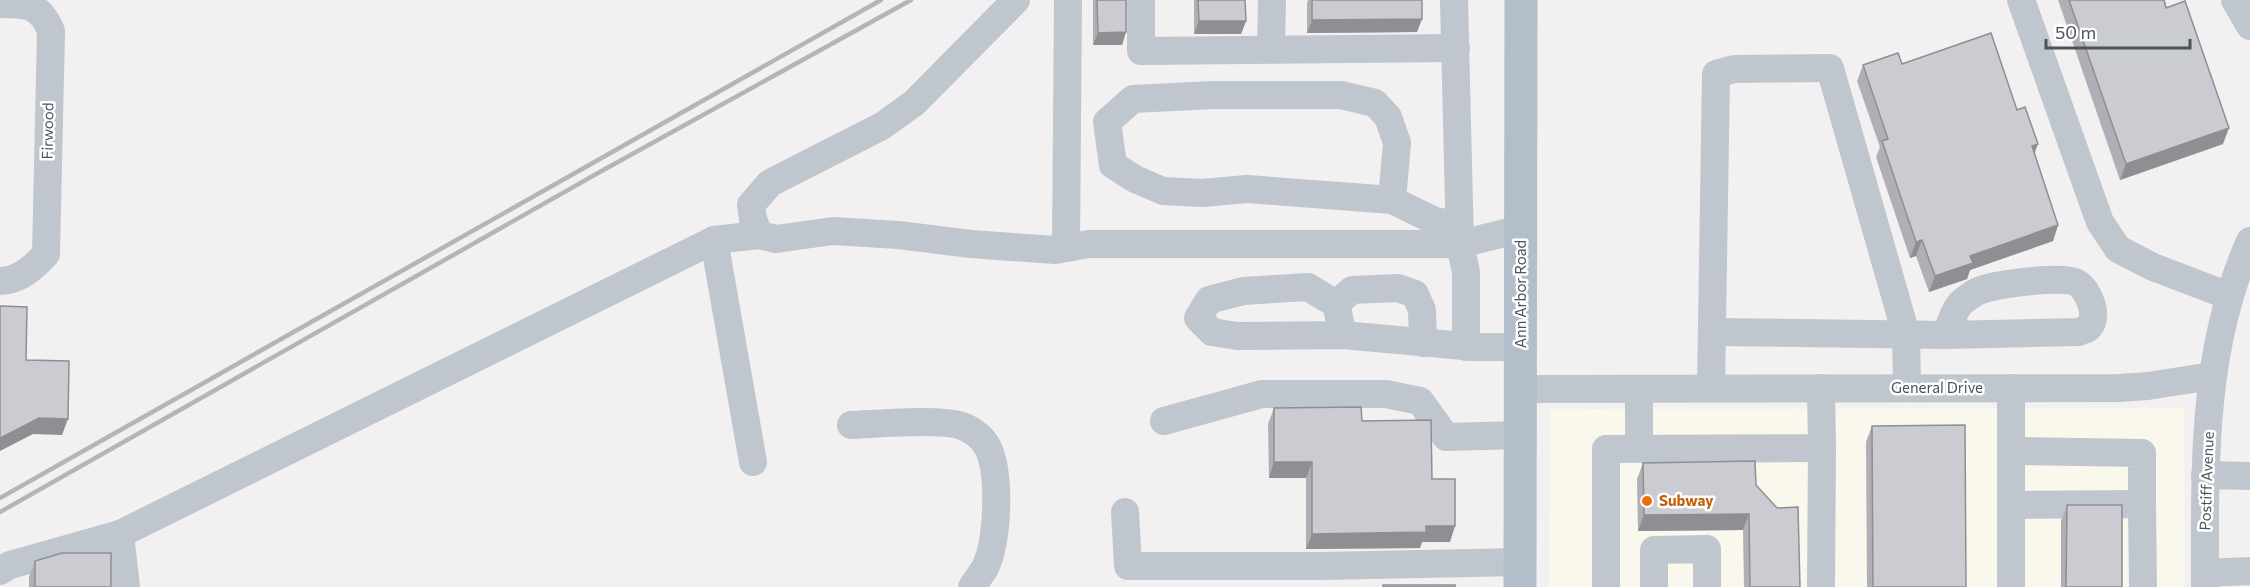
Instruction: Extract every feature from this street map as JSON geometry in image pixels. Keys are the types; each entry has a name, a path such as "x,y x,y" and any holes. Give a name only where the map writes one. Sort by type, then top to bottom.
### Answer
{"main road":[{"name":"Ann Arbor Road","path":"1520,575 1521,0"}],"street":[{"path":"759,235 751,205 770,183 882,126 914,103 1016,0"},
{"path":"1066,248 1068,0"},
{"path":"1142,0 1141,51 1456,48"},
{"path":"1271,50 1272,0"},
{"path":"1455,0 1460,234 1466,272 1466,346"},
{"path":"2021,0 2089,195 2100,222 2118,249 2153,267 2238,284"},
{"path":"2235,0 2250,26"},
{"name":"Firwood","path":"0,4 24,4 40,12 51,31 46,254 18,278 0,281"},
{"path":"1711,388 1716,75 1734,69 1830,68 1906,334 1907,388"},
{"path":"1392,200 1397,143 1388,117 1375,103 1341,95 1213,95 1133,99 1107,122 1113,165 1135,179 1163,191 1202,193 1246,189 1392,200 1460,234"},
{"path":"0,571 10,565 120,534 714,240 759,235 776,239 833,231 1055,250 1089,244 1460,234 1521,229"},
{"path":"714,240 753,462"},
{"path":"2212,376 2217,340 2238,284 2250,241"},
{"path":"1343,335 1336,304 1308,287 1243,291 1209,300 1198,318 1212,332 1237,336 1343,335 1466,346 1521,347"},
{"path":"1336,304 1353,290 1398,288 1415,294 1422,310 1423,343"},
{"path":"1712,332 1946,335"},
{"name":"General Drive","path":"1521,389 2119,388 2212,376"},
{"name":"Postiff Avenue","path":"2205,580 2205,476 2212,376"},
{"path":"1639,388 1639,449"},
{"path":"1821,388 1821,587"},
{"path":"2011,388 2011,587"},
{"path":"1164,421 1262,394 1386,394 1420,401 1446,437 1521,435"},
{"path":"851,425 935,423 961,425 974,432 987,446 995,474 998,502 986,566 972,587"},
{"path":"1606,587 1606,449 1822,448"},
{"path":"2011,451 2142,453 2143,587"},
{"path":"2205,476 2250,476"},
{"path":"2011,505 2142,504"},
{"path":"1125,513 1128,566 1322,566 1520,575"},
{"path":"120,534 126,587"},
{"path":"1654,587 1654,550 1707,549 1707,587"},
{"path":"2205,580 2250,571"}],"shaded area":[{"path":"2184,408 2185,587 1549,587 1550,409"}],"building":[{"path":"1097,0 1126,0 1126,32 1098,33"},
{"path":"1198,0 1245,0 1246,21 1199,21"},
{"path":"1312,0 1422,0 1422,19 1312,20"},
{"path":"2069,0 2164,0 2166,8 2185,1 2229,128 2126,164"},
{"path":"1991,33 2017,110 2025,107 2038,144 2032,146 2058,225 1970,256 1973,263 1935,276 1922,240 1916,242 1882,141 1888,139 1863,65 1898,53 1902,64"},
{"path":"0,306 27,307 26,360 69,361 68,419 39,418 0,438"},
{"path":"1361,407 1362,421 1431,420 1432,479 1455,479 1455,526 1426,526 1426,532 1312,534 1312,462 1274,462 1274,408"},
{"path":"1965,425 1966,587 1873,587 1872,426"},
{"path":"1755,461 1756,485 1777,508 1798,507 1800,587 1750,587 1749,514 1644,515 1643,463"},
{"path":"2067,505 2122,505 2122,587 2066,587"},
{"path":"62,553 111,553 111,587 35,587 35,561"},
{"path":"1383,585 1455,585 1455,587 1383,587"}],"railway":[{"path":"0,498 881,0"},
{"path":"0,512 598,173 911,0"}],"place":[{"name":"Subway","path":"1647,501"}]}
